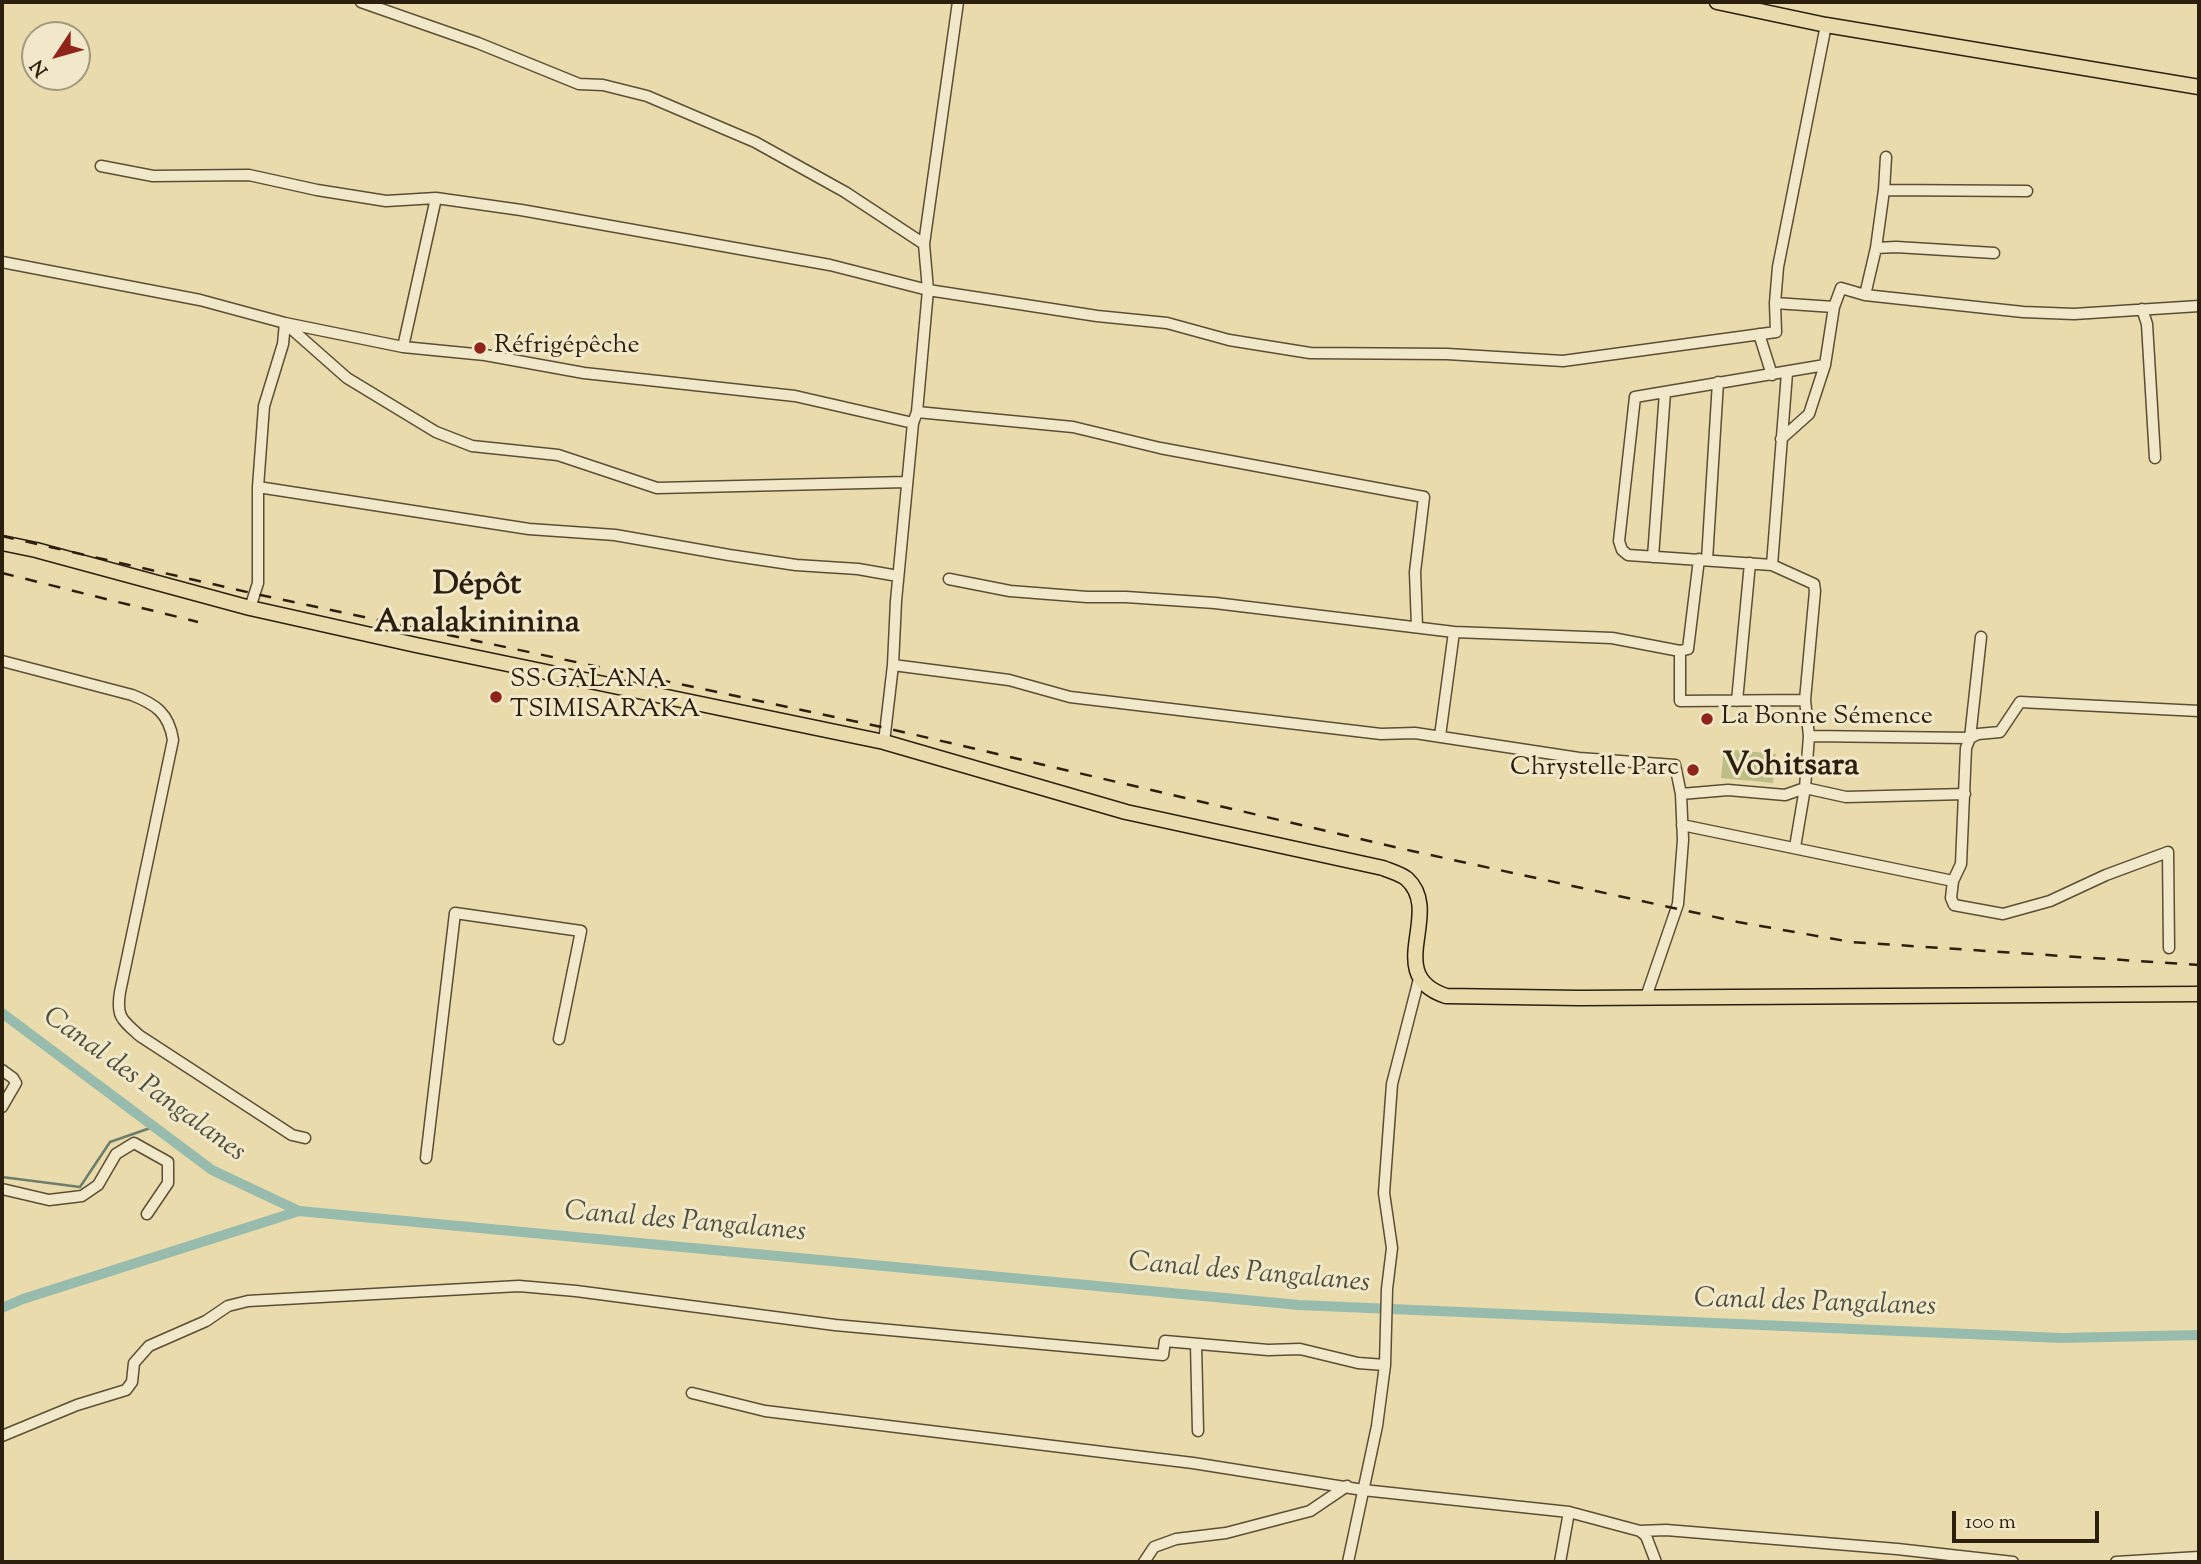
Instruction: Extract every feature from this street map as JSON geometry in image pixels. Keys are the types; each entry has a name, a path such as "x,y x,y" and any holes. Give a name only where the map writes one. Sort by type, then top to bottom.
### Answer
{"main road":[{"path":"1717,2 1826,25 2199,87"},
{"path":"2,543 250,608 884,742 1126,812 1383,868 1406,878 1415,891 1419,906 1415,962 1419,979 1431,991 1446,996 1580,998 2199,993"}],"street":[{"path":"361,2 478,43 579,84 603,85 647,96 755,142 845,192 924,244"},
{"path":"884,742 893,665 906,482 913,423 917,412 928,290 924,244 958,2"},
{"path":"101,166 153,176 249,175 386,201 436,198 573,219 830,265 928,290 1097,316 1167,323 1229,340 1310,353 1447,354 1563,361 1776,332 1774,303 1778,267 1826,25"},
{"path":"1865,295 1876,248 1886,157"},
{"path":"1884,190 2027,191"},
{"path":"403,347 436,198"},
{"path":"1876,248 1994,253"},
{"path":"2,262 200,300 285,323 403,347 485,355 584,373 795,396 913,423"},
{"path":"1781,439 1809,414 1825,365 1834,307 1841,288 1865,295 2023,312 2074,314 2199,306"},
{"path":"1774,303 1834,307"},
{"path":"2142,309 2147,324 2155,458"},
{"path":"285,323 347,378 436,432 472,446 558,455 657,488 906,482"},
{"path":"250,608 258,583 258,487 264,406 282,344 285,323"},
{"path":"1759,334 1772,375"},
{"path":"1795,847 1805,788 1809,736 1805,701 1814,584 1772,565 1628,555 1622,550 1619,541 1635,397 1825,365"},
{"path":"1772,565 1787,373"},
{"path":"949,579 1010,591 1215,603 1454,632 1612,638 1680,651 1688,649 1703,560 1718,382"},
{"path":"1653,557 1665,392"},
{"path":"917,412 1073,427 1160,448 1424,497 1415,572 1417,627"},
{"path":"258,487 529,529 615,535 796,565 858,569 898,576"},
{"path":"1737,701 1750,563"},
{"path":"1440,736 1454,632"},
{"path":"1981,637 1970,738 1966,748 1961,864 1953,881 1951,898 1954,905 2003,914 2050,901 2106,875 2168,852 2169,948"},
{"path":"1680,651 1680,701 1805,701"},
{"path":"2,661 132,695 151,702 166,718 173,740 118,1011 121,1020 141,1036 292,1135 305,1139"},
{"path":"893,665 1009,680 1070,696 1381,734 1415,733 1440,736 1578,758 1675,765 1681,794 1683,840 1677,909 1646,997"},
{"path":"1809,736 1970,738 1978,734 2000,732 2020,702 2199,711"},
{"path":"1681,794 1728,789 1785,795 1805,788 1846,797 1965,794"},
{"path":"1682,825 1953,881"},
{"path":"426,1158 454,913 581,931 559,1039"},
{"path":"1348,1562 1377,1426 1384,1365 1387,1289 1392,1248 1384,1193 1392,1084 1419,979"},
{"path":"2,1070 16,1083 2,1107"},
{"path":"2,1189 49,1200 82,1196 98,1185 116,1154 134,1143 169,1162 168,1183 147,1214"},
{"path":"2,1436 78,1405 126,1390 132,1382 134,1363 149,1346 206,1321 228,1306 248,1301 519,1286 835,1325 1163,1355 1165,1341 1268,1350 1300,1349 1358,1363 1384,1365"},
{"path":"1196,1344 1198,1431"},
{"path":"692,1393 765,1411 1193,1463 1363,1490 1569,1512 1640,1531 1666,1530 1897,1549 2013,1562"},
{"path":"1144,1562 1154,1547 1176,1539 1226,1533 1310,1511 1347,1486"},
{"path":"1560,1562 1569,1512"},
{"path":"1640,1531 1646,1536 1656,1562"},
{"path":"2116,1562 2199,1557"}],"green space":[{"path":"1724,749 1776,754 1773,783 1721,778"}],"waterway":[{"name":"Canal des Pangalanes","path":"2,1013 212,1170 299,1211 1299,1305 2061,1338 2199,1335"},
{"path":"2,1177 80,1187 110,1142 156,1126"},
{"name":"Canal des Pangalanes","path":"2,1308 299,1211"}],"railway":[{"path":"2,536 256,594 886,728 1412,851 1738,922 1851,942 2199,965"},
{"path":"2,573 198,622"}],"place":[{"name":"Réfrigépêche","path":"480,348"},
{"name":"SS GALANA TSIMISARAKA","path":"496,697"},
{"name":"La Bonne Sémence","path":"1707,719"},
{"name":"Chrystelle Parc","path":"1693,770"}],"district":[{"name":"Dépôt Analakininina","path":"477,606"},
{"name":"Vohitsara","path":"1791,768"}]}
